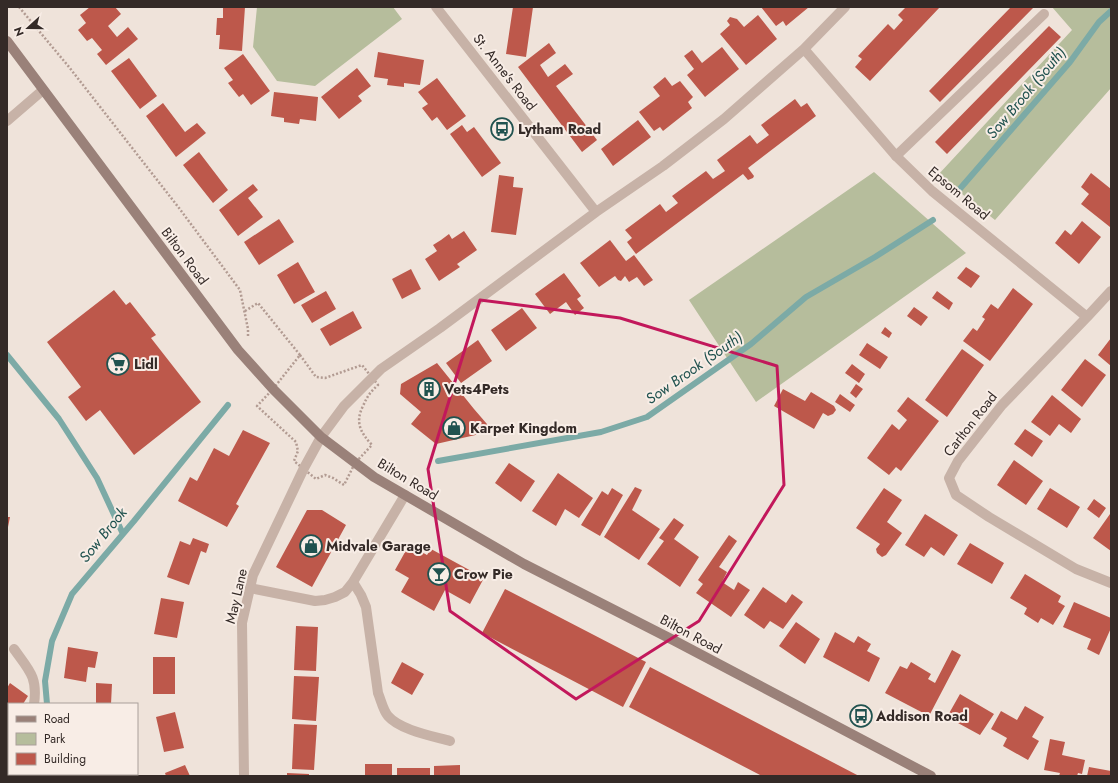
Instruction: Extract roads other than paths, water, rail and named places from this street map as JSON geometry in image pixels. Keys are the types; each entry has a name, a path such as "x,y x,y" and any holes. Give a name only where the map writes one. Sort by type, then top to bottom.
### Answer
{"main road":[{"name":"Bilton Road","path":"7,41 248,363 321,437 374,476 524,564 675,641 917,773 931,776"}],"street":[{"path":"321,437 344,406 380,369 440,328 596,212 663,166 724,119 804,49 845,7"},
{"name":"St. Anne's Road","path":"441,9 596,212"},
{"path":"896,156 1044,14"},
{"name":"Epsom Road","path":"804,49 896,156 932,190 1087,317"},
{"path":"7,121 43,90"},
{"path":"1087,317 1111,291"},
{"name":"Carlton Road","path":"1087,317 1002,405 958,461 949,478 956,495 989,517 1076,569 1111,583"},
{"name":"May Lane","path":"244,776 242,623 253,575 304,468 321,437"},
{"path":"250,588 315,601 335,597 345,592 353,582 405,495"},
{"path":"353,582 362,595 366,607 378,693 388,716 400,726 450,741"},
{"path":"14,649 33,676 36,691 34,703"}],"waterway":[{"name":"Sow Brook (South)","path":"958,191 1070,62 1099,22 1111,11"},
{"name":"Sow Brook (South)","path":"438,461 601,432 647,417 751,344 806,297 875,257 933,220"},
{"path":"7,355 59,419 97,478 123,534"},
{"name":"Sow Brook","path":"47,703 45,681 52,641 72,594 134,521 228,405"}],"place":[{"name":"Lytham Road","path":"502,129"},
{"name":"Lidl","path":"118,364"},
{"name":"Vets4Pets","path":"429,389"},
{"name":"Karpet Kingdom","path":"454,428"},
{"name":"Midvale Garage","path":"311,546"},
{"name":"Crow Pie","path":"439,574"},
{"name":"Addison Road","path":"861,716"}]}
